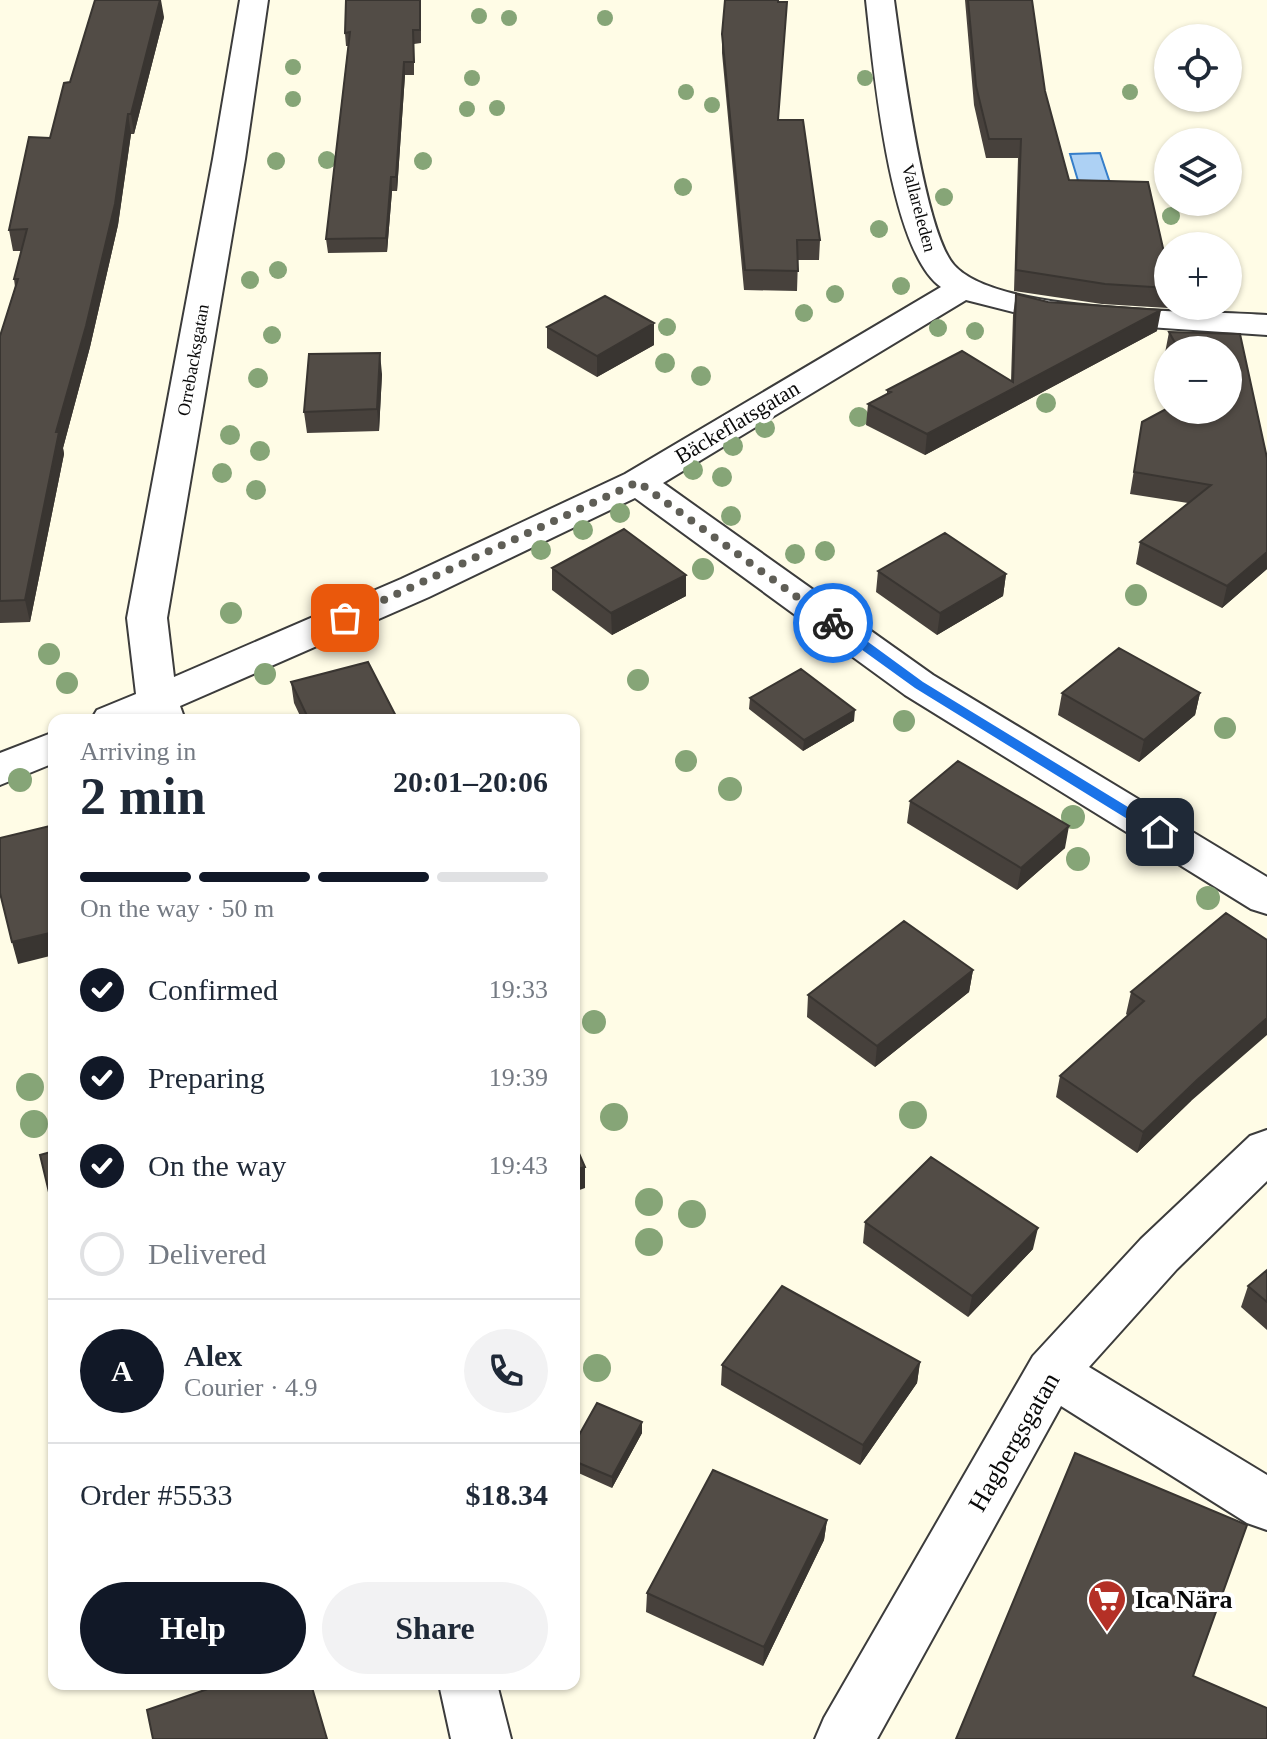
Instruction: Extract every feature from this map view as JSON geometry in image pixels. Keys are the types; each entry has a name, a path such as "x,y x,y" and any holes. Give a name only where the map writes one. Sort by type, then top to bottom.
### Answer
{"street":[{"name":"Orrebacksgatan","path":"160,710 147,618 229,159 254,0"},
{"name":"Vallareleden","path":"880,0 901,137 919,220 930,256 941,272 961,289 991,301 1051,310 1267,325"},
{"name":"Bäckeflatsgatan","path":"160,710 638,482 961,289"},
{"path":"638,482 919,685 1267,898"},
{"path":"0,770 48,749"},
{"name":"Hagbergsgatan","path":"845,1739 1052,1372 1159,1254 1267,1150"},
{"path":"1052,1372 1267,1505"},
{"path":"469,1690 481,1739"}],"water":[{"path":"1100,153 1110,183 1079,184 1070,154"}],"building":[{"path":"95,0 160,0 131,114 128,114 115,204 86,326 56,432 59,432 25,600 0,601 0,336 18,279 14,279 27,229 9,230 29,137 50,138 64,83 70,82"},
{"path":"346,0 420,0 420,30 413,30 414,62 404,62 396,177 391,177 386,238 326,239 350,32 345,33"},
{"path":"725,0 787,2 778,120 803,120 820,240 797,240 798,271 745,270 722,34"},
{"path":"968,0 1032,0 1045,91 1069,180 1148,182 1159,232 1154,232 1154,287 1105,284 1016,270 1021,139 989,139 976,86"},
{"path":"1016,294 1048,302 1154,310 1154,314 927,434 868,404 891,392 887,390 962,351 1013,382"},
{"path":"605,296 654,323 597,356 547,327"},
{"path":"1169,332 1240,336 1171,336"},
{"path":"1242,343 1267,458 1267,552 1227,586 1140,542 1211,485 1134,472 1142,422 1154,416 1154,424 1242,424"},
{"path":"380,353 377,409 304,412 309,354"},
{"path":"624,529 686,575 611,613 552,568"},
{"path":"945,533 1006,574 940,613 878,571"},
{"path":"1119,648 1200,693 1144,740 1062,693"},
{"path":"368,662 395,714 306,714 291,682"},
{"path":"801,669 855,710 804,740 750,698"},
{"path":"958,761 1069,826 1021,868 910,801"},
{"path":"48,826 48,933 12,942 0,893 0,838"},
{"path":"1226,913 1267,940 1267,1018 1143,1132 1060,1076 1144,1001 1131,992"},
{"path":"904,921 973,970 877,1046 808,995"},
{"path":"48,1153 48,1188 40,1155"},
{"path":"931,1157 1038,1228 972,1296 865,1222"},
{"path":"1267,1270 1267,1302 1248,1286"},
{"path":"782,1286 920,1362 863,1445 722,1365"},
{"path":"597,1403 642,1422 612,1477 580,1464 580,1433"},
{"name":"Ica Nära","path":"1075,1453 1247,1525 1193,1676 1267,1708 1267,1739 956,1739"},
{"path":"713,1470 827,1520 764,1647 647,1593"},
{"path":"205,1690 313,1690 327,1739 153,1739 147,1710"}],"way so far":[{"path":"345,618 638,482 833,623"}],"place":[{"name":"Ica Nära","path":"1107,1633"}],"route":[{"path":"833,623 919,685 1160,832"}]}
